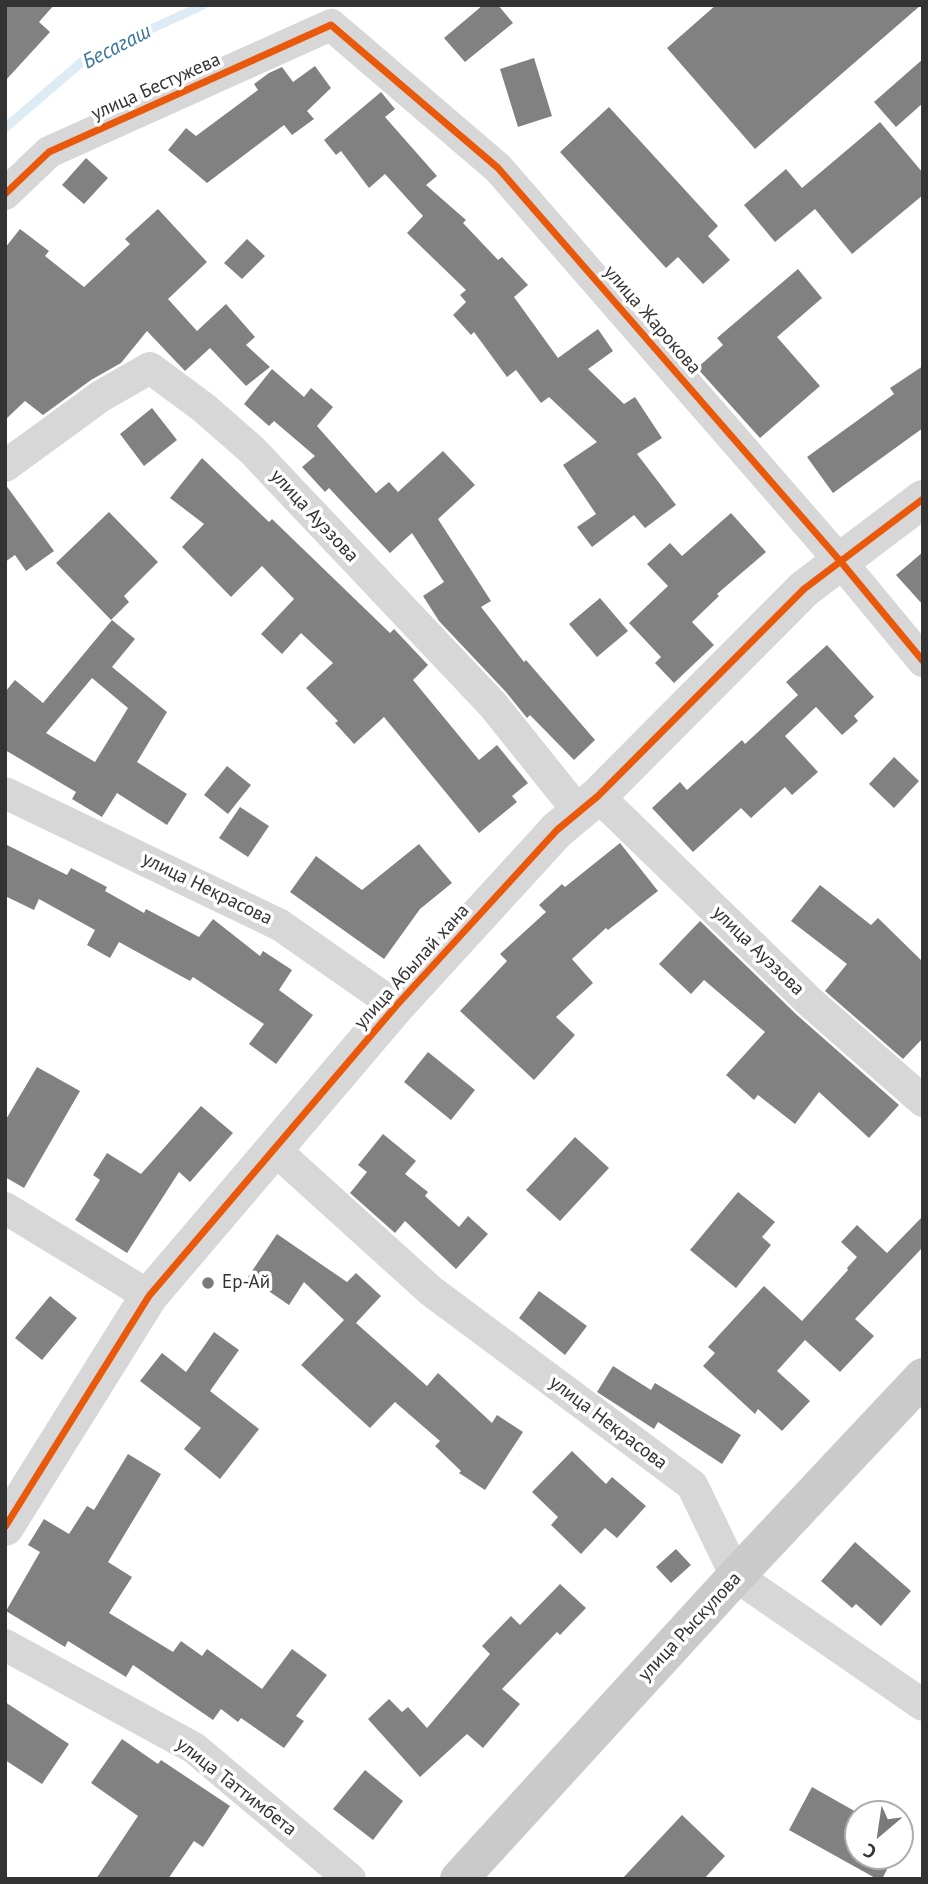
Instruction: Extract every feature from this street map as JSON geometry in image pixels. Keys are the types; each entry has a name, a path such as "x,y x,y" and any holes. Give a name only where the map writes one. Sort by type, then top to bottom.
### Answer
{"main road":[{"name":"улица Рыскулова","path":"459,1879 736,1576 923,1377"}],"street":[{"name":"улица Бестужева","path":"5,194 49,152 331,25"},
{"name":"улица Жарокова","path":"331,25 498,168 841,562 923,661"},
{"name":"улица Ауэзова","path":"5,466 101,396 150,368 204,408 252,450 588,804 923,1101"},
{"name":"улица Абылай хана","path":"5,1527 149,1296 396,1006 588,804 804,589 923,499"},
{"name":"улица Некрасова","path":"5,793 280,925 396,1006"},
{"name":"улица Некрасова","path":"274,1149 431,1291 692,1485 736,1576 923,1705"},
{"path":"5,1208 149,1296"},
{"name":"улица Таттимбета","path":"5,1645 194,1748 350,1879"}],"building":[{"path":"5,5 54,5 39,22 50,32 5,81"},
{"path":"483,5 498,5 513,23 465,62 444,38"},
{"path":"716,5 921,5 755,149 667,48"},
{"path":"534,58 552,116 518,127 500,69"},
{"path":"923,59 923,103 896,127 874,102"},
{"path":"315,66 331,88 307,111 314,119 292,135 284,125 207,183 168,150 186,128 196,136 258,90 254,84 269,73 282,67 293,82"},
{"path":"381,92 395,109 385,117 437,176 426,185 466,220 463,223 498,260 502,257 528,285 514,297 558,358 598,329 613,351 588,369 624,404 635,397 662,438 637,454 676,505 645,528 634,515 592,547 577,527 596,514 563,465 597,442 549,397 541,403 516,370 507,377 474,332 471,335 453,315 466,302 460,295 466,290 407,233 423,216 385,174 369,188 341,151 336,155 324,140"},
{"path":"609,107 718,226 708,236 730,260 703,284 678,257 666,268 560,152"},
{"path":"880,122 923,173 923,195 852,254 815,209 775,242 744,205 786,169 802,188"},
{"path":"86,158 108,178 84,204 62,185"},
{"path":"158,209 207,262 168,299 197,331 226,304 255,337 246,345 270,367 246,386 210,348 185,371 147,331 121,363 91,380 43,415 25,401 5,420 5,248 20,229 49,251 45,256 84,287 130,244 125,239"},
{"path":"247,239 265,256 242,279 224,263"},
{"path":"798,269 822,298 777,337 820,386 760,438 697,368 723,345 717,338"},
{"path":"923,366 923,428 833,493 807,457 894,394 890,388"},
{"path":"272,369 304,397 311,388 333,407 317,426 376,493 389,482 398,492 443,451 475,485 438,519 491,601 481,607 524,662 526,660 595,740 574,760 530,715 527,718 439,621 423,596 444,582 412,533 390,553 329,488 325,492 302,467 315,456 274,421 269,426 244,404"},
{"path":"152,408 177,440 144,466 120,434"},
{"path":"202,458 269,522 272,519 390,633 394,629 428,665 413,680 479,760 497,745 528,783 512,796 517,802 479,833 384,717 354,744 335,723 338,721 306,688 333,663 301,633 282,654 261,634 294,599 262,566 231,597 182,547 204,524 170,498"},
{"path":"5,484 54,551 26,571 15,555 5,562"},
{"path":"109,512 158,562 124,596 129,602 111,620 56,563"},
{"path":"731,513 766,552 717,594 719,596 692,622 714,645 674,683 655,663 661,657 629,623 668,586 647,564 670,543 682,556"},
{"path":"923,552 923,605 896,575"},
{"path":"600,598 628,631 597,657 569,624"},
{"path":"112,620 135,639 112,667 167,712 137,762 187,794 167,825 117,793 102,817 72,799 76,792 5,750 5,692 15,680 43,703","holes":["92,678 128,708 95,762 46,733"]},
{"path":"827,645 874,697 854,716 858,721 842,735 816,707 785,736 818,772 792,795 785,787 751,818 741,808 693,852 652,808 680,782 687,790 742,740 745,744 798,695 786,682"},
{"path":"894,757 919,781 894,808 869,784"},
{"path":"227,766 251,785 228,814 204,795"},
{"path":"240,807 269,826 248,857 219,838"},
{"path":"620,843 658,891 608,930 606,928 572,959 593,983 556,1017 575,1035 534,1080 460,1011 507,961 500,954 546,912 539,905 562,884 565,887"},
{"path":"5,844 67,875 71,868 107,887 105,891 144,913 146,909 199,937 213,919 260,956 263,951 292,970 279,990 313,1015 276,1064 249,1044 264,1024 193,977 190,981 119,942 110,958 87,945 95,930 39,899 34,910 5,896"},
{"path":"419,844 452,883 420,909 384,959 290,892 316,856 362,890"},
{"path":"820,885 871,925 878,918 923,962 923,1038 903,1059 825,991 847,964 791,921"},
{"path":"700,921 797,1015 899,1105 869,1138 819,1092 795,1124 758,1095 754,1100 726,1075 765,1032 704,980 691,994 659,964"},
{"path":"428,1052 475,1090 451,1120 404,1082"},
{"path":"37,1067 80,1091 24,1188 5,1177 5,1121"},
{"path":"201,1106 233,1133 190,1182 179,1172 127,1253 75,1220 100,1180 93,1175 107,1153 141,1174"},
{"path":"383,1134 416,1161 405,1174 428,1192 425,1196 459,1227 468,1216 488,1234 456,1269 405,1221 395,1233 350,1193 367,1172 358,1165"},
{"path":"575,1137 609,1168 560,1221 526,1190"},
{"path":"738,1192 775,1222 762,1237 771,1245 736,1288 690,1250"},
{"path":"923,1216 923,1247 855,1319 874,1336 840,1372 805,1340 777,1371 810,1401 782,1431 758,1409 755,1414 703,1366 715,1353 708,1347 764,1286 802,1321 857,1257 841,1242 857,1225 887,1253"},
{"path":"277,1234 347,1282 356,1273 381,1296 356,1323 427,1386 438,1373 492,1423 497,1415 523,1432 485,1490 459,1473 461,1471 435,1446 440,1441 395,1402 370,1428 301,1365 344,1320 304,1282 289,1305 248,1277"},
{"path":"539,1291 587,1326 565,1355 519,1318"},
{"path":"50,1296 77,1318 42,1360 15,1338"},
{"path":"214,1332 239,1350 210,1391 259,1429 220,1479 184,1449 201,1428 140,1381 162,1353 186,1372"},
{"path":"613,1366 651,1390 655,1383 741,1435 722,1464 658,1422 654,1429 597,1392"},
{"path":"572,1451 606,1484 612,1477 646,1506 617,1538 605,1528 581,1554 551,1525 558,1517 532,1492"},
{"path":"128,1454 161,1474 108,1562 132,1577 109,1613 173,1652 181,1641 202,1656 207,1649 262,1689 292,1649 327,1675 296,1716 304,1721 284,1748 241,1718 238,1722 221,1709 213,1720 133,1665 126,1677 68,1641 65,1647 6,1611 40,1552 28,1545 44,1519 69,1534 87,1506 94,1510"},
{"path":"855,1542 911,1591 881,1626 856,1604 852,1608 821,1581"},
{"path":"676,1549 691,1565 671,1583 656,1567"},
{"path":"560,1584 586,1608 560,1635 557,1632 502,1689 520,1704 483,1748 467,1734 420,1777 368,1719 389,1699 402,1712 408,1707 427,1728 490,1654 482,1646 511,1616 520,1625"},
{"path":"5,1702 69,1744 42,1784 5,1760"},
{"path":"122,1739 158,1764 161,1760 230,1806 203,1847 194,1841 168,1879 96,1879 138,1816 91,1783"},
{"path":"365,1770 403,1801 373,1840 333,1809"},
{"path":"812,1787 844,1805 844,1861 789,1830"},
{"path":"682,1815 725,1856 704,1879 622,1879"},
{"path":"861,1870 887,1870 882,1879"}],"waterway":[{"name":"Бесагаш","path":"5,128 84,60 203,5"}],"cycle path":[{"path":"5,194 49,152 331,25 498,168 841,562 923,661"},
{"path":"5,1527 149,1296 396,1006 557,830 598,796 804,589 923,499"}],"place":[{"name":"Ер-Ай","path":"208,1283"}]}
